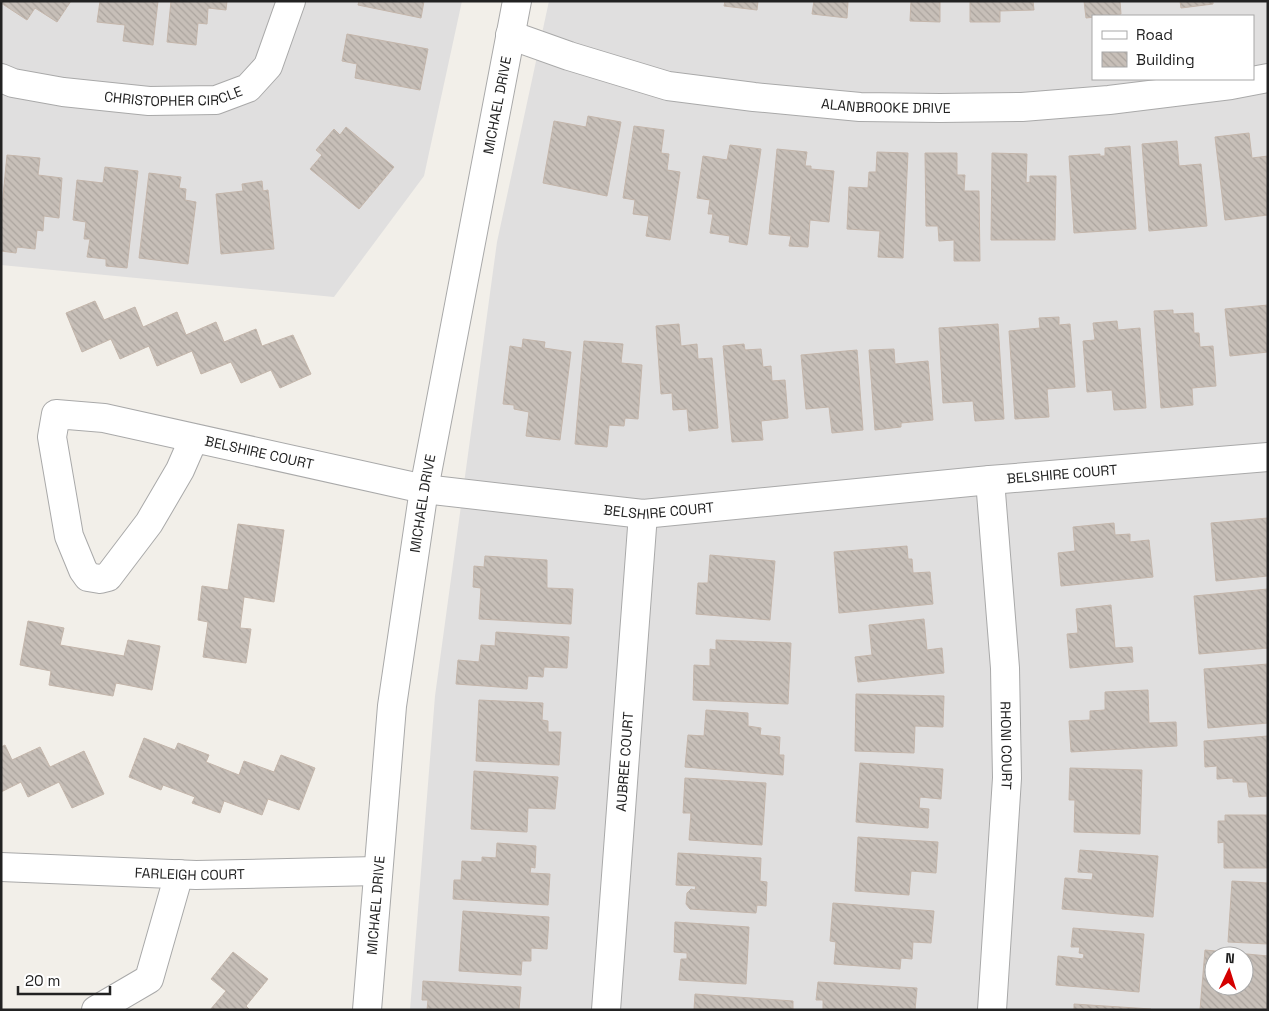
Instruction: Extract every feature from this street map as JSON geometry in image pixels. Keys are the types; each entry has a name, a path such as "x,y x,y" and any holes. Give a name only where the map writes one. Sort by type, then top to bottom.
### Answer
{"street":[{"name":"CHRISTOPHER CIRCLE","path":"1,78 13,83 72,93 149,101 216,100 248,88 268,66 291,1"},
{"name":"MICHAEL DRIVE","path":"367,1010 392,706 424,489 517,1"},
{"name":"ALANBROOKE DRIVE","path":"510,35 569,56 668,86 754,97 860,107 1022,107 1109,100 1230,85 1268,78"},
{"name":"BELSHIRE COURT","path":"194,438 180,470 149,523 108,577 100,579 88,577 83,570 69,536 52,437 56,414 104,418 424,489 643,514 990,480 1268,457"},
{"name":"RHONI COURT","path":"990,480 1005,668 1006,778 992,1010"},
{"name":"AUBREE COURT","path":"606,1010 643,514"},
{"name":"FARLEIGH COURT","path":"1,867 179,874 377,871"},
{"path":"96,1010 150,979 179,874"}],"shaded area":[{"path":"1,1 462,1 424,176 334,297 1,265"},
{"path":"549,1 1268,1 1268,1010 410,1010 435,696 497,242"}],"building":[{"path":"2,1 71,1 57,22 35,8 27,20 1,3"},
{"path":"100,1 158,1 153,45 123,41 125,25 97,22"},
{"path":"171,1 227,1 226,10 208,8 207,24 198,23 196,45 167,42"},
{"path":"359,1 424,1 421,18 358,5"},
{"path":"725,1 758,1 757,10 724,6"},
{"path":"814,1 848,1 847,18 812,14"},
{"path":"911,1 940,1 940,22 910,21"},
{"path":"970,1 1033,1 1034,10 1000,11 1000,22 970,22"},
{"path":"1084,1 1120,1 1121,14 1092,15 1092,17 1086,18"},
{"path":"1180,1 1213,1 1213,4 1181,8"},
{"path":"347,34 428,49 420,90 355,78 357,64 342,61"},
{"path":"588,116 621,122 607,196 543,183 554,121 586,127"},
{"path":"634,126 664,130 661,153 669,154 667,170 680,172 670,240 646,236 649,216 633,214 635,200 623,198"},
{"path":"346,127 394,167 359,209 310,169 322,155 316,150 334,129 340,135"},
{"path":"1249,133 1252,158 1268,156 1268,215 1225,220 1215,137"},
{"path":"1177,141 1179,166 1201,164 1207,226 1149,231 1142,144"},
{"path":"730,145 761,149 747,245 729,242 730,236 710,233 713,214 708,214 710,200 697,198 703,156 727,160"},
{"path":"1130,146 1136,229 1074,233 1069,156 1100,154 1100,156 1105,156 1105,148"},
{"path":"777,149 807,152 805,166 811,166 811,169 834,171 829,222 810,220 808,247 789,246 791,236 769,234"},
{"path":"877,152 908,153 903,258 878,257 880,231 847,229 849,187 868,188 869,172 876,172"},
{"path":"925,153 957,153 957,175 965,175 964,191 979,191 980,261 954,261 954,240 939,241 938,226 926,226"},
{"path":"992,153 1027,154 1026,183 1030,182 1030,176 1056,176 1055,240 991,240"},
{"path":"7,155 40,158 38,175 62,178 59,218 44,216 43,231 37,230 35,249 17,247 16,253 1,251 1,217"},
{"path":"105,167 138,171 127,268 106,266 106,259 87,257 90,239 84,239 86,222 73,220 77,180 103,183"},
{"path":"149,173 181,177 179,188 186,189 185,200 196,202 188,264 139,258"},
{"path":"262,181 263,191 268,190 274,249 221,254 216,194 243,191 242,184"},
{"path":"95,301 104,320 135,307 143,327 177,312 186,335 216,322 224,342 256,329 262,346 293,335 311,374 280,388 271,370 241,383 231,362 201,374 192,351 157,366 149,346 120,359 111,339 82,352 66,313"},
{"path":"1268,305 1268,352 1230,356 1225,309"},
{"path":"1173,310 1173,314 1193,313 1194,333 1199,333 1200,347 1213,346 1216,386 1192,388 1193,405 1161,408 1154,311"},
{"path":"1059,317 1059,325 1070,324 1075,387 1047,389 1049,417 1015,419 1009,331 1040,328 1039,318"},
{"path":"1117,321 1118,330 1140,328 1146,408 1114,410 1112,390 1087,392 1083,341 1095,340 1093,323"},
{"path":"679,324 681,346 697,344 698,359 712,358 718,428 689,431 687,409 673,410 672,393 661,394 656,326"},
{"path":"998,324 1004,419 975,421 973,401 943,403 939,328"},
{"path":"523,339 545,342 544,348 571,352 560,440 526,436 529,412 514,409 514,405 503,404 510,346 522,348"},
{"path":"584,341 623,344 621,363 642,365 638,419 625,418 624,426 609,425 607,447 575,444"},
{"path":"744,344 745,350 761,349 763,367 771,366 772,381 785,380 788,418 761,421 763,440 732,442 723,346"},
{"path":"894,349 895,364 928,361 933,420 901,423 901,427 875,430 869,350"},
{"path":"857,350 863,430 832,433 829,407 806,409 801,355"},
{"path":"1268,518 1268,576 1216,581 1211,523"},
{"path":"1114,523 1115,535 1130,534 1130,542 1149,540 1153,577 1061,586 1058,553 1075,551 1073,527"},
{"path":"238,524 284,530 274,602 244,597 240,628 251,629 246,663 203,657 208,622 198,620 202,586 228,590"},
{"path":"907,546 908,559 912,559 913,573 930,572 933,604 839,613 834,552"},
{"path":"710,555 775,561 770,620 696,614 698,583 708,583"},
{"path":"485,556 547,560 547,588 573,589 571,624 479,619 481,588 473,587 474,566 484,567"},
{"path":"1268,589 1268,648 1199,654 1194,596"},
{"path":"1111,605 1115,648 1132,647 1133,662 1070,668 1067,634 1078,633 1076,609"},
{"path":"924,619 927,650 942,648 944,673 858,682 855,657 872,655 869,625"},
{"path":"28,621 64,628 60,645 124,656 128,640 160,646 152,690 116,683 113,696 49,685 51,671 20,665"},
{"path":"496,632 569,637 567,668 544,667 543,677 528,676 527,689 456,684 458,660 479,662 481,645 495,646"},
{"path":"716,640 791,643 788,704 693,700 694,665 710,666 710,649 716,650"},
{"path":"1268,664 1268,723 1208,728 1204,669"},
{"path":"1148,690 1149,723 1176,722 1177,746 1071,752 1069,721 1090,720 1090,711 1105,710 1105,692"},
{"path":"856,694 944,696 943,727 915,726 914,753 855,751"},
{"path":"479,700 543,703 542,720 548,721 548,732 561,732 559,765 476,761"},
{"path":"706,710 748,713 748,726 761,728 760,735 780,737 779,755 784,755 783,775 685,767 688,735 704,736"},
{"path":"1268,736 1268,796 1249,797 1247,782 1233,782 1233,778 1217,779 1217,766 1205,767 1204,741"},
{"path":"144,738 175,750 178,743 209,755 206,762 239,775 244,761 274,772 281,755 315,768 299,810 268,799 262,815 224,801 220,813 192,803 195,797 163,785 161,790 129,777"},
{"path":"5,745 12,760 40,747 50,767 84,751 104,794 72,808 59,782 28,797 21,782 1,792 1,747"},
{"path":"860,763 943,769 941,799 920,797 919,808 929,809 928,828 856,822"},
{"path":"1070,768 1142,770 1140,834 1074,832 1075,800 1069,800"},
{"path":"474,771 558,777 555,809 528,808 527,832 471,829"},
{"path":"685,778 766,783 762,845 689,840 691,813 683,813"},
{"path":"1225,815 1268,815 1268,868 1224,868 1224,842 1218,843 1218,821 1225,821"},
{"path":"858,837 938,842 936,873 911,871 909,895 855,891"},
{"path":"497,843 536,846 535,868 531,867 530,873 550,874 548,905 453,899 454,880 461,880 462,861 482,862 482,857 496,858"},
{"path":"1080,850 1158,856 1153,917 1062,909 1065,878 1092,880 1093,873 1078,872"},
{"path":"678,853 761,858 760,881 767,882 766,906 757,905 756,913 690,909 686,904 687,893 691,889 695,890 696,886 676,885"},
{"path":"1232,881 1268,883 1268,944 1228,942"},
{"path":"833,903 934,911 931,943 913,942 912,959 901,958 900,969 834,964 836,942 830,941"},
{"path":"463,911 549,917 547,949 531,948 531,961 522,961 521,975 459,971"},
{"path":"675,922 749,927 746,984 679,980 681,959 687,959 687,953 674,952"},
{"path":"1073,928 1144,934 1139,992 1056,985 1058,956 1083,959 1084,954 1079,953 1080,947 1071,947"},
{"path":"233,952 268,979 246,1006 250,1010 210,1010 226,991 211,979"},
{"path":"1254,955 1268,956 1268,1010 1200,1010 1204,962 1204,996 1254,996"},
{"path":"423,981 521,987 519,1010 427,1010 428,1000 422,1000"},
{"path":"818,982 917,988 915,1010 823,1010 823,1000 816,1000"},
{"path":"695,994 793,1001 793,1010 694,1010"},
{"path":"1074,1004 1151,1009 1151,1010 1074,1010"}]}
